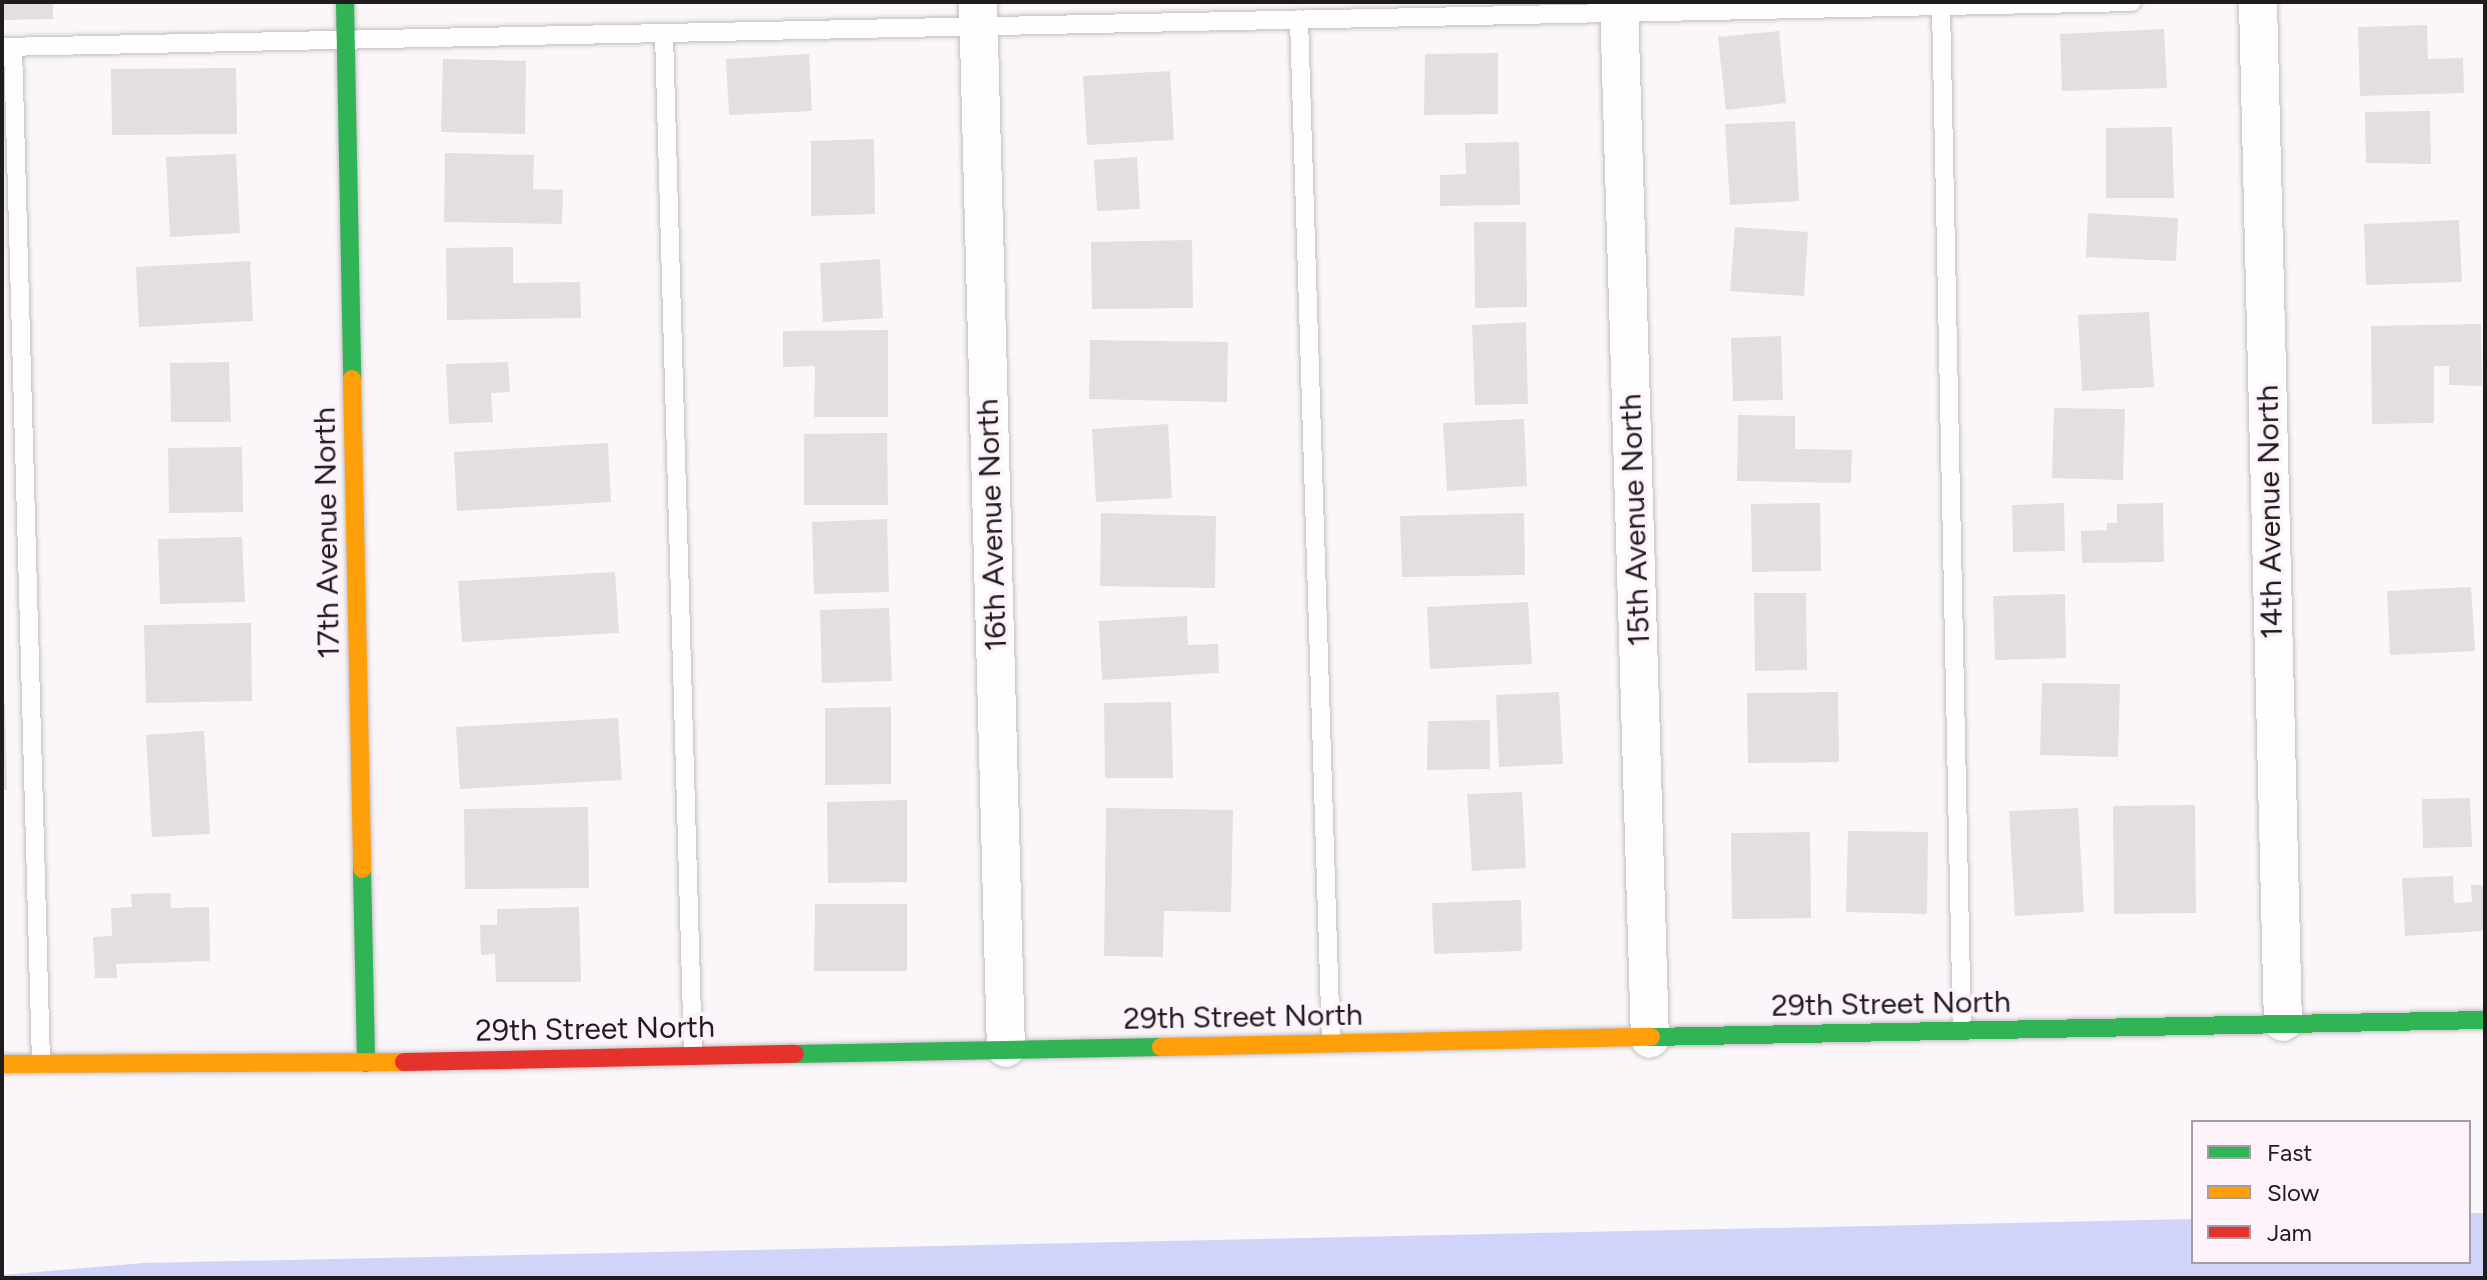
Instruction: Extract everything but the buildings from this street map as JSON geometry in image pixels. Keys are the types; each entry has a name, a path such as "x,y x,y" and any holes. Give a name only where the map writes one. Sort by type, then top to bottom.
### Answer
{"street":[{"name":"17th Avenue North","path":"345,2 366,1063"},
{"name":"14th Avenue North","path":"2258,2 2283,1022"},
{"name":"15th Avenue North","path":"1620,8 1650,1039"},
{"name":"16th Avenue North","path":"979,14 1006,1048"},
{"name":"29th Street North","path":"2,1064 366,1063 2485,1020"}],"lane":[{"path":"41,1064 8,47 664,34 979,14 1299,19 1620,8 2132,2"},
{"path":"1941,6 1962,1031"},
{"path":"1299,19 1331,1043"},
{"path":"664,34 693,1055"}],"water":[{"path":"2471,1213 2485,1213 2485,1278 2,1278 2,1275 144,1263 2191,1219 2191,1264 2471,1264"}],"traffic: fast":[{"path":"345,2 352,379"},
{"path":"362,869 366,1063"},
{"path":"1651,1037 2485,1020"},
{"path":"795,1054 1161,1047"}],"traffic: slow":[{"path":"352,379 362,869"},
{"path":"1161,1047 1651,1037"},
{"path":"2,1064 404,1062"}],"traffic: jam":[{"path":"404,1062 795,1054"}]}
